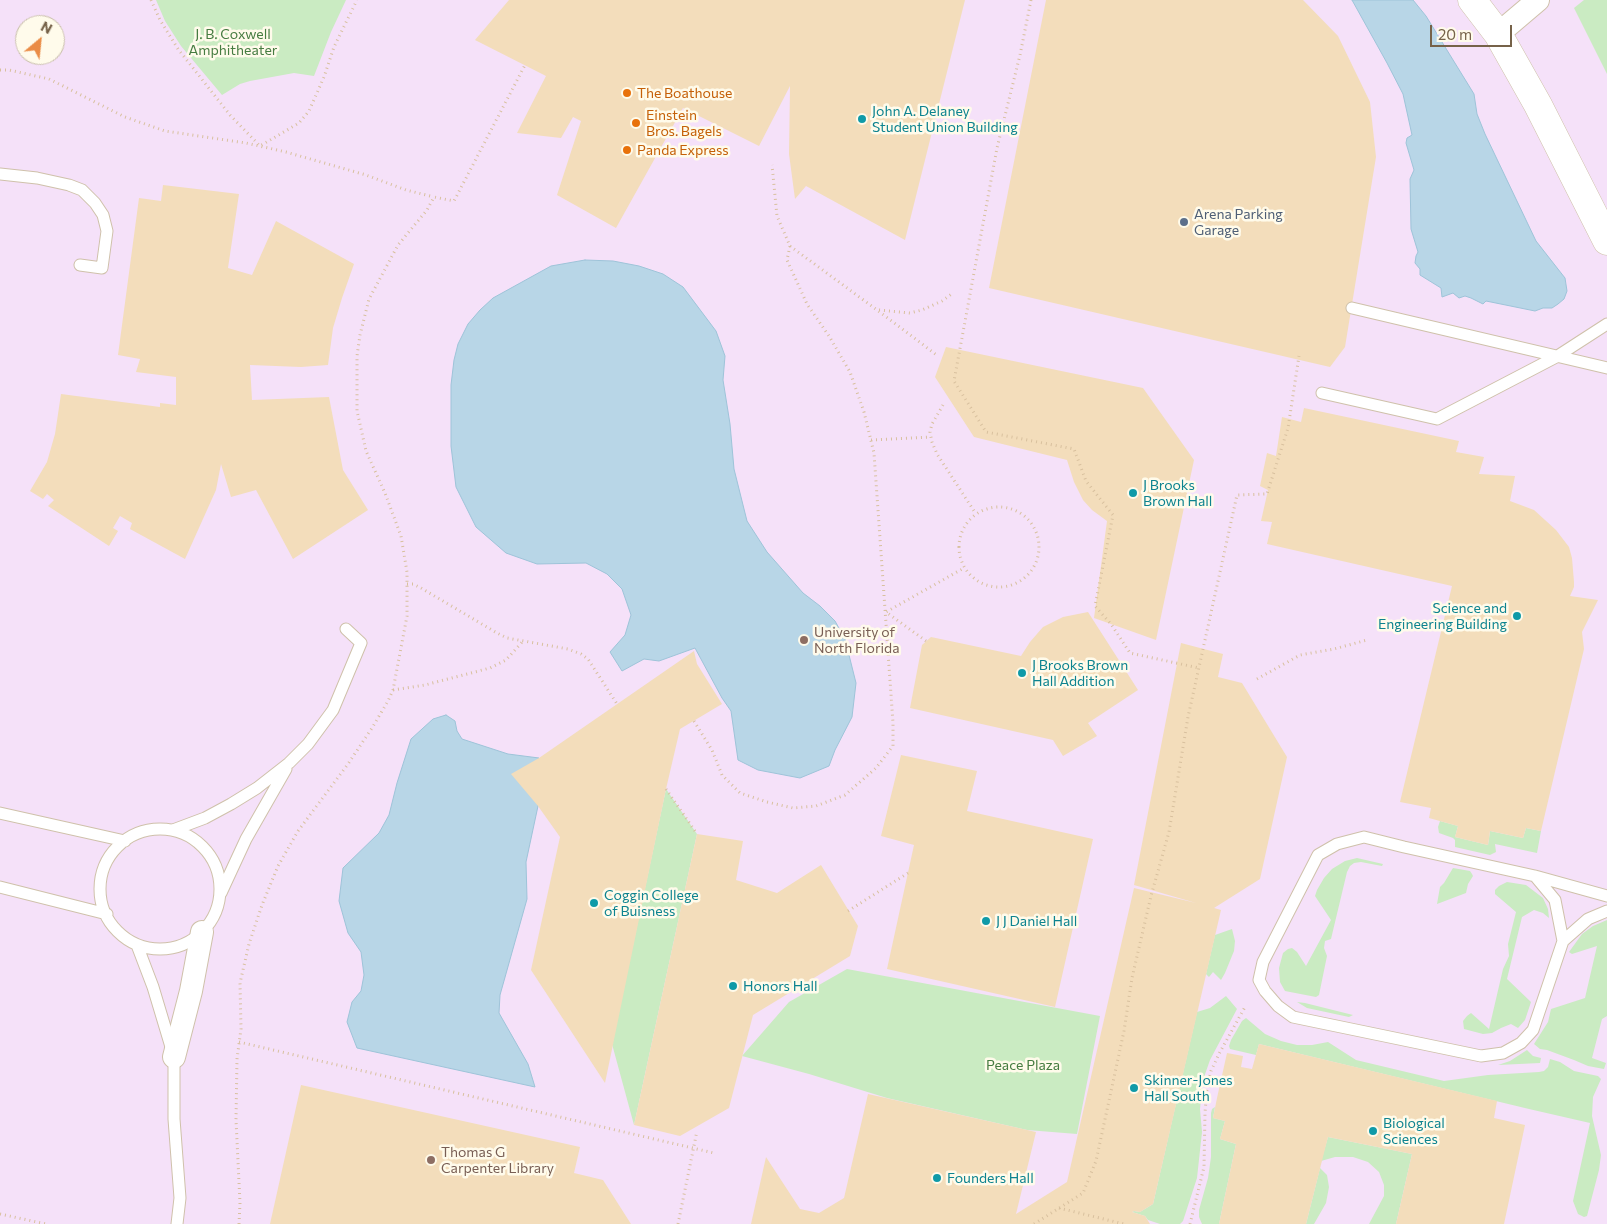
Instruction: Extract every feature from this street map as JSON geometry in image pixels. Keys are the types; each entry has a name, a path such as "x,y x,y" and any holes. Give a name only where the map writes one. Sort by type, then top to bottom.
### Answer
{"street":[{"path":"1472,0 1498,34 1538,105 1607,241"},
{"path":"1498,34 1538,0"},
{"path":"174,1057 192,992 202,932"}],"lane":[{"path":"0,174 36,178 69,185 82,190 95,203 108,231 102,268 80,265"},
{"path":"1352,308 1607,368"},
{"path":"1322,393 1437,419 1556,357 1607,324"},
{"path":"173,830 205,818 258,788 289,763 308,744 333,710 361,643 346,629"},
{"path":"221,893 215,862 202,846 192,838 173,830 160,828 139,832 125,841 109,856 101,876 100,897 110,923 125,938 138,945 158,949 174,948 199,936 213,920 221,893 246,839 289,763"},
{"path":"0,813 125,841"},
{"path":"1535,876 1555,900 1563,941 1533,1030 1521,1043 1503,1053 1481,1056 1293,1017 1278,1006 1259,980 1263,962 1318,855 1337,844 1364,837 1404,848 1535,876 1607,896"},
{"path":"0,887 107,914"},
{"path":"1563,941 1588,919 1607,911"},
{"path":"138,945 174,1057 174,1119 180,1198 177,1224"}],"path":[{"path":"151,0 160,20 178,49 230,115 260,146"},
{"path":"260,146 299,123 309,111 324,77 334,47 357,0"},
{"path":"1031,0 1020,55 997,148 954,381 986,432 1074,449 1086,482 1113,515 1095,606 1111,624 1130,652 1199,668"},
{"path":"454,201 525,65"},
{"path":"0,70 9,70 50,79 125,117 165,131 260,146 327,164 434,198"},
{"path":"772,165 777,216 790,246 938,356"},
{"path":"694,721 712,750 722,775 740,793 793,808 816,806 845,795 876,768 893,746 886,612 874,453 864,412 850,372 807,304 794,277 787,260 790,246"},
{"path":"878,310 910,313 942,301 953,293"},
{"path":"1034,1224 1083,1193 1096,1162 1124,1030 1134,969 1151,896 1169,832 1181,753 1238,495 1267,494 1288,428 1299,356"},
{"path":"943,405 932,424 931,437 937,454 976,514"},
{"path":"871,440 931,437"},
{"path":"992,507 1008,508 1030,521 1036,530 1038,555 1027,574 1018,582 996,588 982,585 971,578 964,568 960,552 961,536 966,524 976,514 992,507"},
{"path":"886,612 964,568"},
{"path":"406,584 414,584 507,638 568,649 581,654 588,659 617,704"},
{"path":"886,612 926,641"},
{"path":"1257,679 1300,655 1368,640"},
{"path":"393,690 425,685 490,668 506,660 523,641"},
{"path":"666,789 697,834"},
{"path":"848,910 908,873"},
{"path":"1190,1224 1204,1167 1205,1113 1207,1088 1211,1071 1245,1007"},
{"path":"239,1042 714,1153"},
{"path":"678,1224 697,1131"},
{"path":"1059,1208 1124,1224"},
{"path":"0,1214 46,1224"},
{"path":"1041,1224 1042,1219"}],"shaded area":[{"name":"University of North Florida","path":"0,0 1607,0 1607,1224 0,1224"}],"green space":[{"name":"J. B. Coxwell Amphitheater","path":"156,0 346,0 314,76 294,73 250,81 240,84 222,95 181,46 165,21"},
{"path":"1584,0 1607,0 1607,74 1574,8"},
{"path":"666,789 697,834 634,1125 612,1044"},
{"path":"1440,821 1458,826 1455,837 1488,845 1490,831 1523,838 1526,828 1541,831 1537,853 1495,844 1496,852 1490,855 1455,847 1455,840 1453,838 1439,833"},
{"path":"1357,858 1383,864 1382,866 1361,862 1354,863 1347,872 1331,939 1325,941 1324,948 1327,956 1319,995 1316,997 1285,991 1280,982 1279,968 1283,953 1292,948 1306,966 1331,920 1315,896 1317,890 1332,869 1345,861"},
{"path":"1453,868 1470,871 1472,874 1473,876 1468,884 1466,893 1437,904 1440,887"},
{"path":"1507,882 1526,885 1543,898 1548,909 1549,918 1543,913 1534,910 1522,917 1507,979 1531,1002 1525,1020 1518,1028 1511,1024 1492,1033 1483,1034 1464,1029 1463,1021 1471,1013 1489,1029 1503,969 1509,956 1508,944 1516,912 1495,894 1495,890 1499,886"},
{"path":"1607,920 1607,1016 1602,1019 1592,1058 1606,1063 1604,1069 1588,1066 1540,1049 1534,1044 1548,1022 1551,1009 1585,998 1597,946 1572,954 1569,952 1582,934 1593,926"},
{"path":"1232,929 1235,941 1234,951 1225,973 1221,980 1213,972 1209,977 1206,974 1215,935"},
{"name":"Peace Plaza","path":"847,969 1100,1016 1077,1134 1027,1130 887,1098 742,1056 789,1002"},
{"path":"1226,996 1237,1009 1210,1060 1203,1080 1200,1109 1202,1132 1197,1178 1183,1221 1180,1224 1160,1224 1132,1212 1140,1212 1153,1204 1197,1012 1210,1008"},
{"path":"1297,1002 1353,1015 1349,1017 1307,1008"},
{"path":"1246,1018 1265,1034 1281,1041 1297,1045 1328,1042 1356,1060 1444,1081 1488,1075 1544,1071 1548,1067 1550,1059 1560,1062 1574,1071 1598,1076 1601,1079 1593,1097 1592,1116 1601,1155 1587,1216 1584,1217 1578,1214 1573,1201 1590,1123 1259,1044 1256,1055 1230,1049 1231,1040 1242,1021"},
{"path":"1527,1050 1533,1056 1541,1058 1540,1063 1498,1065 1510,1061"},
{"path":"1215,1107 1213,1118 1225,1121 1220,1139 1236,1144 1219,1224 1202,1224 1199,1210 1208,1178 1211,1157 1211,1113"},
{"path":"1328,1137 1412,1154 1396,1224 1369,1224 1384,1196 1384,1185 1379,1172 1368,1162 1353,1157 1335,1157 1321,1161"},
{"path":"1320,1168 1327,1175 1329,1187 1326,1203 1314,1224 1306,1224"}],"water":[{"path":"1352,0 1413,0 1426,16 1474,94 1477,114 1485,134 1536,241 1565,278 1567,291 1564,299 1552,308 1543,308 1535,311 1486,301 1483,304 1465,296 1459,298 1453,293 1442,297 1441,288 1420,275 1420,269 1415,263 1418,252 1411,229 1410,179 1414,170 1406,143 1407,138 1412,135 1403,94"},
{"path":"585,260 613,261 639,266 663,274 683,287 716,331 725,356 723,380 730,424 734,469 747,521 767,552 803,593 835,621 845,639 856,683 852,717 829,766 800,778 758,770 738,760 731,711 695,648 659,661 644,659 622,671 610,652 625,635 631,615 622,589 607,574 586,563 537,564 506,553 476,527 456,487 451,446 451,385 458,344 468,324 493,298 551,266"},
{"path":"446,715 455,721 457,731 462,739 508,754 539,758 538,806 526,862 527,899 500,995 499,1013 528,1064 535,1087 357,1048 347,1022 352,1002 361,991 364,975 361,952 348,933 339,901 343,868 379,833 389,815 411,739 433,719"}],"building":[{"name":"John A. Delaney Student Union Building","path":"509,0 965,0 905,240 806,186 795,199 789,154 790,86 759,146 683,108 616,228 557,195 581,121 573,117 561,138 517,133 546,76 475,40"},
{"name":"Arena Parking Garage","path":"1046,0 1303,0 1338,36 1370,102 1376,157 1345,347 1330,367 989,288"},
{"path":"163,185 239,194 228,268 252,275 276,221 354,264 333,328 328,365 301,367 250,365 252,400 329,397 343,470 368,510 293,559 256,490 231,497 221,464 216,490 185,559 130,529 132,523 120,516 113,528 118,531 109,546 48,506 54,500 47,494 43,499 30,491 47,462 55,434 61,394 160,407 160,403 176,405 176,377 136,372 140,359 118,355 139,198 161,201"},
{"name":"J Brooks Brown Hall","path":"946,347 1143,388 1194,460 1156,640 1094,618 1107,521 1092,510 1083,500 1074,482 1067,460 974,437 935,377"},
{"name":"Science and Engineering Building","path":"1304,408 1459,441 1456,452 1484,457 1479,474 1515,476 1510,501 1534,510 1556,530 1569,547 1574,582 1570,596 1598,600 1582,632 1584,649 1541,831 1526,828 1523,838 1490,831 1488,845 1455,837 1458,826 1429,818 1431,808 1400,802 1452,586 1267,544 1272,522 1261,521 1268,490 1260,486 1267,453 1276,456 1282,417 1301,422"},
{"name":"J Brooks Brown Hall Addition","path":"1088,612 1138,690 1088,723 1097,736 1063,756 1053,740 910,708 922,645 931,637 1021,656 1043,627 1063,617"},
{"path":"1181,643 1223,654 1218,677 1242,683 1287,757 1260,879 1214,908 1221,910 1153,1204 1140,1212 1132,1212 1145,1216 1150,1224 751,1224 766,1157 800,1209 819,1213 844,1198 868,1094 1036,1132 1016,1214 1067,1182 1134,888 1196,903 1134,885"},
{"name":"Coggin College of Buisness","path":"694,651 697,664 722,704 680,729 605,1083 531,970 560,837 538,806 511,774 539,758"},
{"name":"J J Daniel Hall","path":"901,755 977,771 967,811 1093,839 1055,1007 887,969 914,845 881,836"},
{"name":"Honors Hall","path":"697,834 743,841 736,880 777,893 821,865 858,926 850,956 753,1015 729,1108 680,1136 634,1125"},
{"name":"Biological Sciences","path":"1259,1044 1497,1101 1494,1118 1525,1125 1504,1224 1396,1224 1412,1154 1328,1137 1306,1224 1219,1224 1236,1144 1220,1139 1225,1121 1213,1118 1227,1053 1243,1056 1241,1067 1252,1069"},
{"name":"Thomas G Carpenter Library","path":"301,1085 580,1147 574,1173 603,1180 631,1224 270,1224"}],"place":[{"name":"The Boathouse","path":"627,93"},
{"name":"John A. Delaney Student Union Building","path":"862,119"},
{"name":"Einstein Bros. Bagels","path":"636,123"},
{"name":"Panda Express","path":"627,150"},
{"name":"Arena Parking Garage","path":"1184,222"},
{"name":"J Brooks Brown Hall","path":"1133,493"},
{"name":"Science and Engineering Building","path":"1517,616"},
{"name":"University of North Florida","path":"804,640"},
{"name":"J Brooks Brown Hall Addition","path":"1022,673"},
{"name":"Coggin College of Buisness","path":"594,903"},
{"name":"J J Daniel Hall","path":"986,921"},
{"name":"Honors Hall","path":"733,986"},
{"name":"Skinner-Jones Hall South","path":"1134,1088"},
{"name":"Biological Sciences","path":"1373,1131"},
{"name":"Thomas G Carpenter Library","path":"431,1160"},
{"name":"Founders Hall","path":"937,1178"}]}
